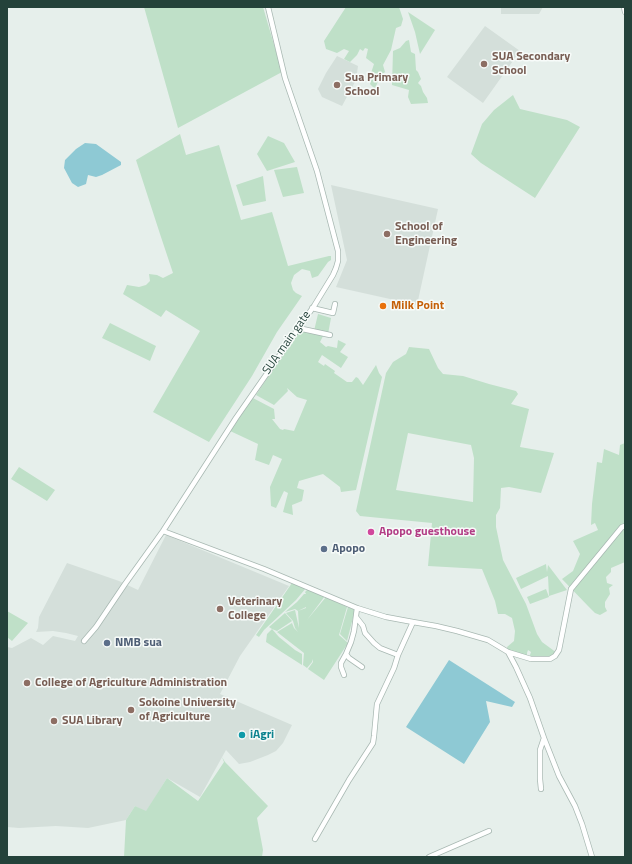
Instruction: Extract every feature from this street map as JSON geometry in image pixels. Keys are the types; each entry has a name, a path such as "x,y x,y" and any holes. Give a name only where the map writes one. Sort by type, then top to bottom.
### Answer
{"street":[{"name":"SUA main gate","path":"84,641 96,627 124,584 163,531 236,418 312,308 333,275 338,261 338,251 317,171 285,78 268,7"},
{"path":"624,7 625,12"},
{"path":"312,308 333,312 335,304"},
{"path":"298,328 330,335"},
{"path":"163,531 357,608 386,617 436,626 472,635 488,640 508,652 531,659 544,660 555,656 560,650 571,589 622,527 625,526"},
{"path":"344,675 341,663 351,642 357,608"},
{"path":"356,617 363,626 365,633 374,643 380,648 398,655"},
{"path":"315,839 349,780 373,743 377,704 413,622"},
{"path":"508,652 530,698 559,776 575,806 592,857"},
{"path":"346,654 349,658 362,667"},
{"path":"541,789 540,750 544,738"},
{"path":"429,857 489,831"}],"shaded area":[{"path":"501,7 543,7 539,14 501,14"},
{"name":"SUA Secondary School","path":"485,26 520,51 483,103 447,77"},
{"name":"Sua Primary School","path":"337,56 358,66 356,80 342,106 322,97 318,89"},
{"name":"School of Engineering","path":"331,185 438,209 417,305 336,287 347,260"},
{"name":"Sokoine University of Agriculture","path":"166,535 289,586 240,656 220,694 292,725 283,743 276,751 268,755 250,762 239,764 226,750 200,797 167,778 146,812 135,806 126,820 88,828 56,826 19,828 7,827 7,647 12,648 31,638 43,645 53,636 75,641 78,636 53,631 36,632 39,617 67,563 119,581 138,590"}],"green space":[{"path":"144,7 263,7 282,72 178,128"},
{"path":"346,7 399,7 403,19 401,26 396,28 391,50 383,65 385,72 380,76 375,89 370,84 374,64 366,58 368,49 365,48 363,51 360,49 357,55 350,62 344,59 349,51 344,49 337,53 326,49 324,41"},
{"path":"408,12 435,30 420,54 415,32"},
{"path":"409,40 411,52 415,54 416,70 421,79 418,83 427,98 428,103 411,104 408,97 409,90 392,85 393,51 400,48 406,41"},
{"path":"513,95 520,109 567,120 580,127 535,198 481,163 471,154 482,124 494,110"},
{"path":"180,134 186,155 219,145 241,220 272,212 288,266 331,256 331,260 318,276 312,278 310,271 302,269 294,275 291,283 293,290 302,296 277,332 252,376 209,442 153,412 200,331 166,310 161,317 123,294 127,285 139,287 146,285 150,281 149,274 157,275 163,278 173,273 136,160"},
{"path":"268,136 284,143 295,162 267,171 257,154"},
{"path":"297,167 304,193 283,197 274,170"},
{"path":"263,176 266,201 243,206 236,185"},
{"path":"318,314 331,318 328,334 324,334 320,342 326,347 337,348 338,340 346,344 340,352 348,357 341,368 322,355 318,362 324,366 325,364 335,371 334,373 347,382 352,382 356,377 363,385 376,365 382,377 356,490 341,492 340,487 323,474 299,481 297,488 304,490 302,501 292,505 293,515 283,512 288,493 284,491 276,508 271,506 270,487 282,459 273,455 269,465 255,460 258,444 228,430 251,397 274,409 275,419 272,419 280,429 294,431 307,400 297,397 287,388 288,391 274,405 256,395 299,330 314,331"},
{"path":"110,323 156,346 150,361 102,338"},
{"path":"409,347 429,349 438,368 443,374 463,376 516,391 518,394 511,404 529,409 520,447 554,453 541,493 509,487 501,488 500,508 496,515 496,527 503,560 526,604 537,634 542,642 557,653 555,656 531,659 531,652 528,650 527,658 508,652 507,647 514,641 515,631 512,618 505,614 498,614 495,601 482,569 428,566 432,523 360,516 356,511 386,373 393,362 406,354","holes":["408,433 471,445 474,458 473,502 396,490"]},
{"path":"625,443 625,562 611,568 611,572 606,577 607,583 613,585 609,588 610,594 605,602 607,611 600,615 595,613 562,579 573,571 580,554 573,541 598,530 595,523 591,525 597,462 602,463 604,449 619,455 620,445"},
{"path":"19,467 55,490 47,501 11,479"},
{"path":"546,564 547,572 548,565 567,590 549,596 548,576 521,589 516,578"},
{"path":"292,583 306,588 296,600 264,630 259,637 256,635"},
{"path":"308,589 325,596 307,620 326,597 347,607 339,635 348,643 324,680 308,669 313,662 313,659 307,668 303,665 304,653 277,632 292,623 298,632 293,621 286,613 295,610 299,628 298,611 295,609 285,612 304,594 306,594 305,592"},
{"path":"546,589 549,597 530,604 527,597"},
{"path":"348,607 355,610 347,641 340,634"},
{"path":"7,611 28,623 12,641 7,637"},
{"path":"285,613 292,621 277,631 269,627"},
{"path":"272,629 279,637 302,654 302,665 266,642 267,634"},
{"path":"222,757 225,762 268,806 257,818 263,850 262,857 124,857 126,820 135,806 146,811 167,778 198,801 224,762"}],"water":[{"path":"85,143 96,144 121,162 121,165 96,177 88,175 86,184 78,187 72,183 64,168 65,160 76,149"},
{"path":"449,660 515,702 512,707 486,701 490,722 464,764 406,727"}],"place":[{"name":"SUA Secondary School","path":"484,64"},
{"name":"Sua Primary School","path":"337,85"},
{"name":"School of Engineering","path":"387,234"},
{"name":"Milk Point","path":"383,306"},
{"name":"Apopo guesthouse","path":"371,532"},
{"name":"Apopo","path":"324,549"},
{"name":"Veterinary College","path":"220,609"},
{"name":"NMB sua","path":"107,643"},
{"name":"College of Agriculture Administration","path":"27,683"},
{"name":"Sokoine University of Agriculture","path":"131,710"},
{"name":"SUA Library","path":"54,721"},
{"name":"iAgri","path":"242,735"}]}
